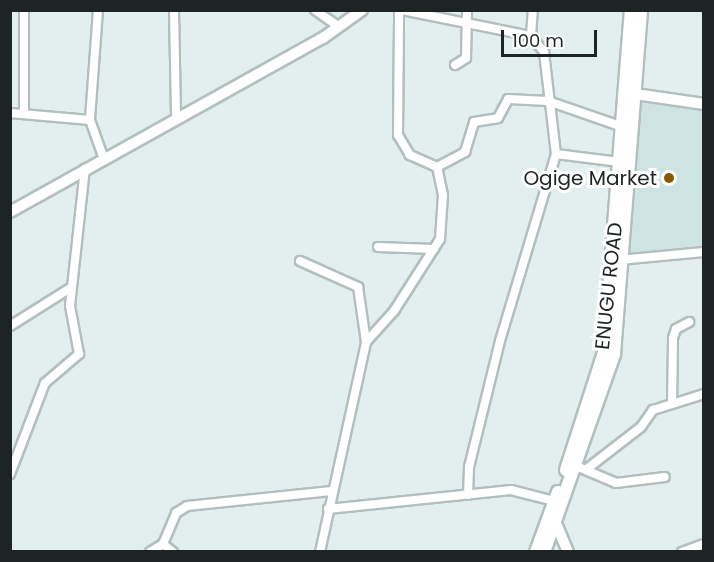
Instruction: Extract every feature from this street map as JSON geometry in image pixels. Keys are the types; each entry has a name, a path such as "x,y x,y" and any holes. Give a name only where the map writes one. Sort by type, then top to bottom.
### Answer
{"main road":[{"name":"ENUGU ROAD","path":"536,552 554,510 604,352 619,260 620,162 631,10"},
{"path":"544,552 554,510 582,467 614,354 619,260 641,10"}],"street":[{"path":"98,10 90,120 104,159"},
{"path":"174,10 176,119"},
{"path":"315,10 339,27"},
{"path":"10,212 339,27 362,10"},
{"path":"436,167 410,155 400,143 401,10 470,26 531,36 544,52 556,154 497,352 468,467 468,495"},
{"path":"454,66 466,58 470,26 467,10"},
{"path":"531,36 533,10"},
{"path":"24,13 24,113"},
{"path":"635,94 704,105"},
{"path":"436,167 465,152 474,122 498,118 507,100 548,101 623,127"},
{"path":"10,113 90,120"},
{"path":"556,154 620,162"},
{"path":"366,342 394,311 434,249 443,195 436,167"},
{"path":"10,474 45,384 79,354 72,287 85,169"},
{"path":"378,247 434,249"},
{"path":"619,260 704,252"},
{"path":"300,261 356,284 366,342 331,491 320,552"},
{"path":"10,326 72,287"},
{"path":"672,404 674,332 689,322"},
{"path":"582,467 641,428 653,410 704,394"},
{"path":"582,467 615,483 665,477"},
{"path":"328,509 512,490 554,510 568,552"},
{"path":"150,552 163,544 176,513 187,506 331,491"},
{"path":"163,544 173,552"},
{"path":"682,552 704,544"}],"shaded area":[{"name":"Ogige Market","path":"639,99 703,108 703,248 628,257"}],"place":[{"name":"Ogige Market","path":"669,178"}]}
